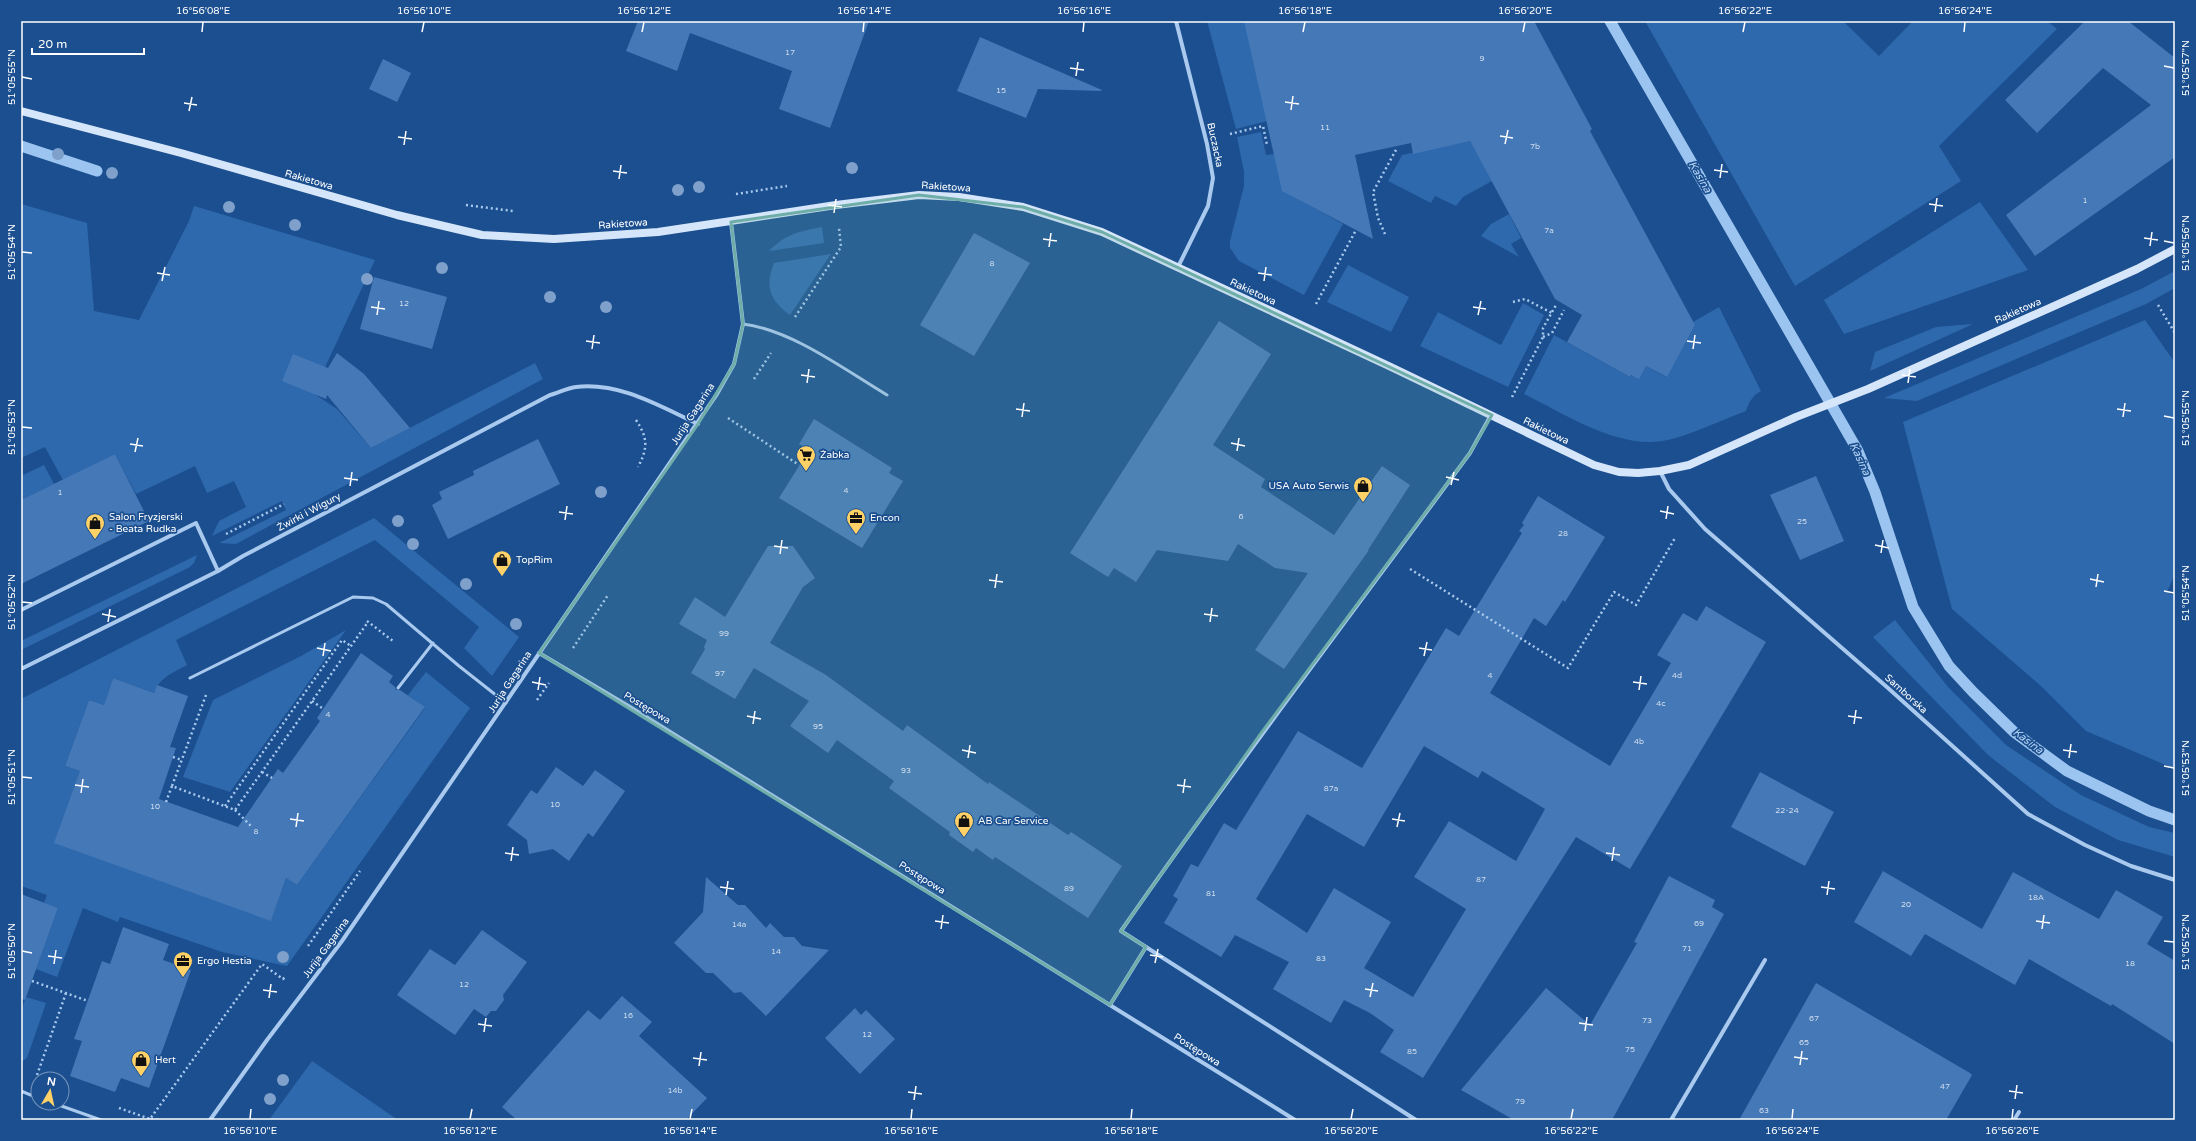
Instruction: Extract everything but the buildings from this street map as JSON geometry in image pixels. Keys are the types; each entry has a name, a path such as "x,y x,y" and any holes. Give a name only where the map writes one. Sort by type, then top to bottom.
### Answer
{"street":[{"name":"Buczacka","path":"1176,21 1207,144 1213,178 1208,206 1178,268"},
{"name":"Rakietowa","path":"21,111 181,153 397,215 482,235 554,240 658,232 836,205 919,195 959,197 1023,207 1102,232 1492,415 1594,465 1632,473 1660,471 1689,464 1796,417 1868,389 2138,269 2175,248"},
{"name":"Jurija Gagarina","path":"210,1120 267,1040 342,941 698,424 734,364 743,324 731,222"},
{"name":"Żwirki i Wigury","path":"21,669 218,571 243,556 550,395 575,387 605,387 635,394 698,424"},
{"path":"1416,1120 1121,931 1259,736 1296,691 1470,453 1492,415"},
{"name":"Samborska","path":"1660,471 1669,489 1704,529 1888,688 2028,814 2085,845 2131,866 2175,880"},
{"path":"21,610 196,523 218,571"},
{"name":"Postępowa","path":"539,653 644,715 1295,1120"},
{"path":"1110,1005 1146,947"},
{"path":"1671,1120 1765,960"},
{"path":"2014,1120 2019,1112"}],"lane":[{"path":"743,324 759,326 811,350 887,395"},
{"path":"190,678 353,597 373,598 386,604 506,703"},
{"path":"398,688 433,643"},
{"path":"70,1109 101,1120"}],"path":[{"path":"1230,134 1263,126 1268,145"},
{"path":"1385,234 1378,218 1373,192 1397,148"},
{"path":"732,194 789,186"},
{"path":"464,204 520,211"},
{"path":"1316,304 1356,230"},
{"path":"1512,302 1525,299 1552,313"},
{"path":"1512,397 1543,337 1543,328 1556,305"},
{"path":"2158,305 2175,333"},
{"path":"1543,337 1552,333 1564,310"},
{"path":"728,417 799,465"},
{"path":"635,418 645,433 645,453 637,469"},
{"path":"222,536 284,504"},
{"path":"1394,557 1429,583 1568,668 1614,592 1636,605 1675,538"},
{"path":"235,810 367,621 419,661"},
{"path":"225,806 342,640 351,646"},
{"path":"166,802 207,692"},
{"path":"312,701 322,708"},
{"path":"173,757 182,760"},
{"path":"262,772 272,778"},
{"path":"172,786 235,810 252,827"},
{"path":"158,1120 150,1119 262,964 284,979 287,975"},
{"path":"32,981 88,1001"},
{"path":"38,1071 66,992"}],"highlighted area":[{"path":"919,195 1023,207 1102,232 1492,415 1470,453 1259,736 1121,931 1146,947 1110,1005 539,653 698,424 734,364 743,324 731,222"}],"shaded area":[{"path":"1207,21 1245,21 1267,121 1236,129"},
{"path":"1645,21 1843,21 1879,56 1913,21 2047,21 2057,29 1939,146 1961,181 1795,286"},
{"path":"1261,132 1266,155 1274,154 1298,199 1343,224 1304,295 1239,261 1230,248 1230,241 1244,186 1244,172 1237,137"},
{"path":"1468,137 1492,181 1463,197 1456,206 1435,196 1431,203 1388,181 1402,155 1458,143"},
{"path":"1980,202 2028,270 1844,334 1824,300"},
{"path":"21,204 87,223 94,311 139,320 189,221 194,206 375,260 313,393 337,409 371,448 535,363 543,379 236,544 219,543 286,510 282,501 212,536 219,521 246,507 234,481 207,493 195,466 136,494 115,454 77,473 65,484 45,447 21,458"},
{"path":"1509,214 1521,238 1511,244 1519,257 1481,236 1491,224"},
{"path":"822,227 824,243 769,251 782,240 793,234"},
{"path":"831,254 790,315 777,304 773,298 770,286 771,271 774,263"},
{"path":"1348,265 1409,297 1391,332 1327,302"},
{"path":"2175,271 2175,288 2146,304 1917,401 1884,398 2141,289"},
{"path":"1523,303 1544,315 1508,387 1420,346 1438,312 1501,345"},
{"path":"1719,307 1761,391 1752,399 1746,411 1672,439 1653,442 1634,441 1596,430 1524,394 1554,335 1630,377 1646,366 1666,377 1695,325 1693,322"},
{"path":"2145,320 2175,363 2175,574 2167,592 2175,596 2175,769 2086,731 2042,687 1952,609 1903,422"},
{"path":"1973,324 1870,371 1875,352 1936,327"},
{"path":"44,465 54,484 21,500 21,476"},
{"path":"374,518 519,637 492,676 464,648 479,627 375,540 176,640 187,665 163,679 154,693 113,678 104,705 89,700 65,766 80,771 271,920 286,878 297,885 425,708 408,695 426,672 470,708 287,966 222,952 120,917 118,922 83,908 57,977 36,969 58,908 44,903 47,895 21,886 21,699"},
{"path":"197,555 194,563 190,567 21,650 21,641"},
{"path":"1895,620 1948,687 2006,745 2081,795 2149,827 2175,833 2175,857 2118,840 2055,807 1988,755 1873,637"},
{"path":"346,630 230,792 183,777 213,700 301,656"},
{"path":"26,997 46,1003 27,1058 21,1062 21,1011"},
{"path":"312,1061 398,1120 269,1120"}],"waterway":[{"name":"Kasina","path":"1610,21 1858,451 1875,492 1913,607 1949,666 2014,732 2067,771 2149,811 2175,820"},
{"path":"21,146 97,171"}],"place":[{"name":"Żabka","path":"806,472"},
{"name":"USA Auto Serwis","path":"1363,503"},
{"name":"Encon","path":"856,535"},
{"name":"Salon Fryzjerski - Beata Rudka","path":"95,540"},
{"name":"TopRim","path":"502,577"},
{"name":"AB Car Service","path":"964,838"},
{"name":"Ergo Hestia","path":"183,978"},
{"name":"Hert","path":"141,1077"}]}
